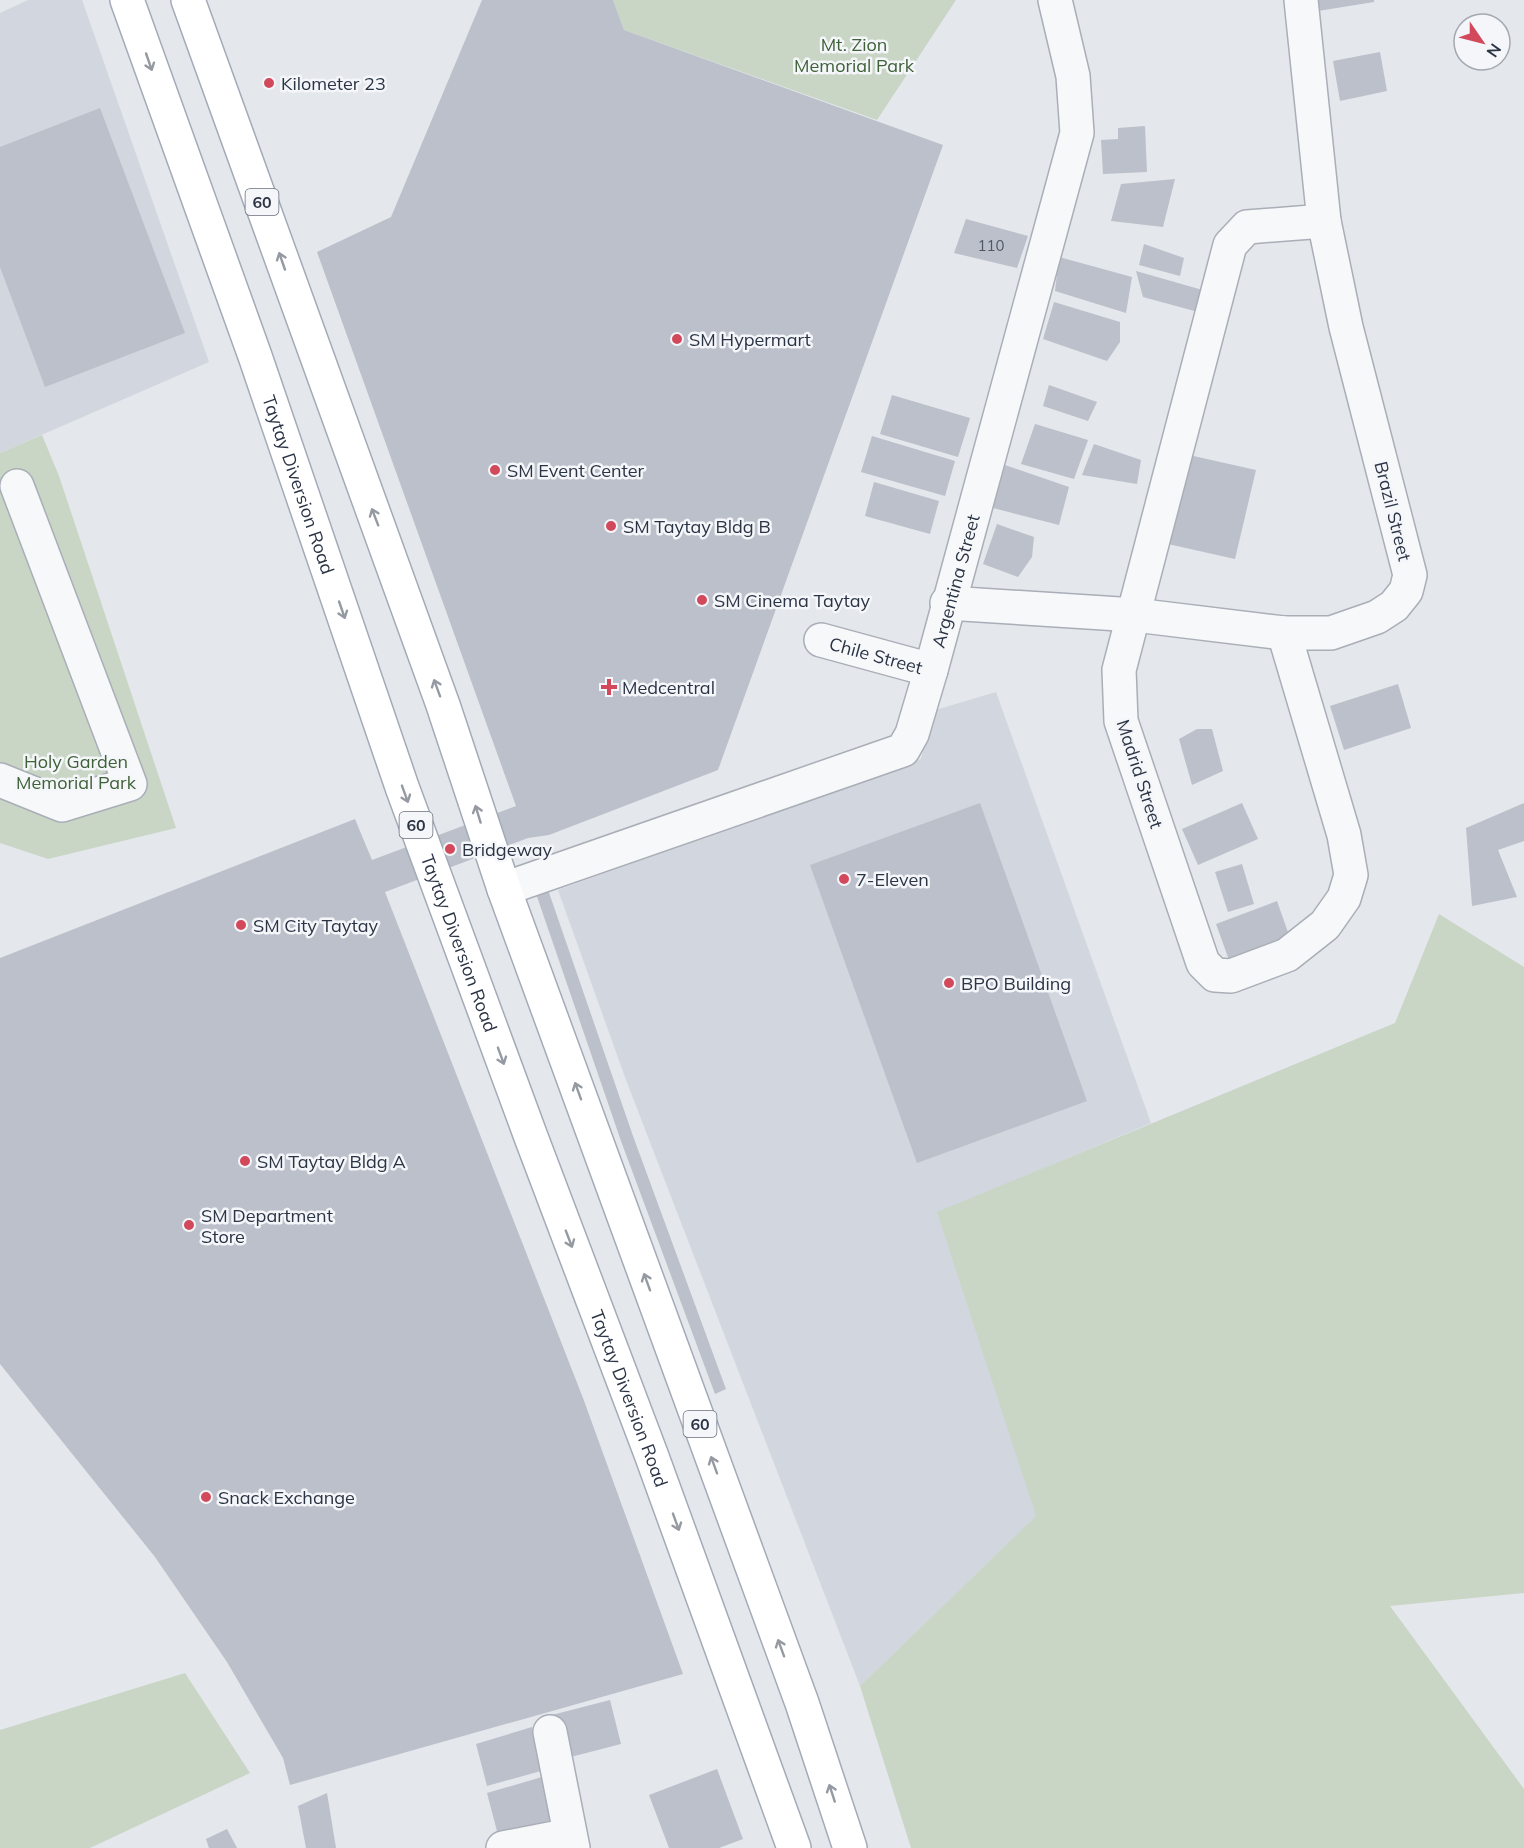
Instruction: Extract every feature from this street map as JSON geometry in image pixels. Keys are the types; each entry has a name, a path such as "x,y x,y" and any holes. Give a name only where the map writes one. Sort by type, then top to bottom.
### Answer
{"main road":[{"name":"Taytay Diversion Road","path":"127,0 255,356 402,786 651,1454 794,1848"},
{"name":"60","path":"188,0 443,705 504,890 802,1703 850,1848"}],"street":[{"name":"Argentina Street","path":"504,890 903,750 912,734 931,670 947,603 1077,133 1073,76 1055,0"},
{"name":"Brazil Street","path":"947,603 1135,615 1284,633 1331,633 1377,617 1394,606 1406,591 1410,575 1346,327 1324,221 1301,0"},
{"name":"Madrid Street","path":"1284,633 1344,835 1351,875 1344,898 1325,925 1287,955 1231,976 1215,975 1203,963 1121,721 1119,670 1230,245 1246,227 1324,221"},
{"path":"0,780 62,804 130,784 17,486"},
{"name":"Chile Street","path":"821,640 931,670"},
{"path":"503,1848 571,1841 550,1732"}],"shaded area":[{"path":"28,0 82,0 209,362 0,453 0,13"},
{"path":"996,692 1151,1123 1047,1167 1136,1420 860,1686 626,1080 558,890 921,759 932,711"}],"green space":[{"name":"Mt. Zion Memorial Park","path":"613,0 956,0 877,120 624,30"},
{"name":"Holy Garden Memorial Park","path":"42,435 59,476 176,828 48,859 0,843 0,453"},
{"path":"1439,914 1524,967 1524,1593 1390,1606 1524,1789 1524,1848 911,1848 860,1686 1036,1516 937,1212 1395,1023"},
{"path":"185,1673 250,1773 90,1848 0,1848 0,1730"}],"building":[{"name":"SM City Taytay","path":"482,0 613,0 624,30 943,145 718,770 549,835 528,838 385,892 583,1398 683,1674 290,1785 283,1758 227,1662 155,1557 0,1364 0,958 355,819 372,860 516,806 317,252 391,217"},
{"path":"1316,0 1374,0 1374,2 1318,11"},
{"path":"1380,52 1387,91 1340,101 1333,61"},
{"path":"100,108 185,333 45,387 0,267 0,147"},
{"path":"1145,126 1147,172 1103,174 1101,140 1118,139 1118,128"},
{"path":"1175,179 1163,227 1111,221 1121,184"},
{"path":"966,219 1028,236 1017,268 954,253"},
{"path":"1144,244 1184,258 1180,276 1139,265"},
{"path":"1059,257 1132,277 1126,313 1055,291"},
{"path":"1136,271 1206,291 1198,312 1143,297"},
{"path":"1054,302 1120,322 1120,342 1107,361 1043,339"},
{"path":"1049,385 1097,402 1088,421 1043,406"},
{"path":"892,395 970,418 958,457 880,434"},
{"path":"1035,424 1088,440 1074,479 1021,464"},
{"path":"872,436 955,461 945,496 861,472"},
{"path":"1094,444 1141,460 1137,484 1082,475"},
{"path":"1189,455 1256,470 1235,559 1168,544"},
{"path":"1005,465 1069,487 1059,525 993,508"},
{"path":"874,482 939,501 930,534 865,516"},
{"path":"997,524 1034,537 1032,557 1018,577 983,564"},
{"path":"1398,684 1411,728 1344,750 1330,706"},
{"path":"1197,729 1212,729 1223,771 1192,785 1179,739"},
{"name":"BPO Building","path":"980,803 1087,1101 917,1163 810,865"},
{"path":"1242,803 1258,839 1198,865 1182,829"},
{"path":"1524,803 1524,841 1498,850 1517,897 1472,906 1466,828"},
{"path":"1242,864 1254,904 1228,912 1215,872"},
{"path":"545,881 633,1136 726,1389 715,1394 621,1141 533,885"},
{"path":"1277,901 1290,938 1229,960 1216,924"},
{"path":"610,1700 621,1744 559,1760 548,1716"},
{"path":"532,1727 541,1771 487,1786 476,1744"},
{"path":"717,1769 743,1839 719,1848 669,1848 649,1795"},
{"path":"542,1777 551,1820 498,1835 487,1793"},
{"path":"327,1793 336,1848 306,1848 298,1806"},
{"path":"227,1829 237,1848 209,1848 206,1839"}],"place":[{"name":"Kilometer 23","path":"269,83"},
{"name":"SM Hypermart","path":"677,339"},
{"name":"SM Event Center","path":"495,470"},
{"name":"SM Taytay Bldg B","path":"611,526"},
{"name":"SM Cinema Taytay","path":"702,600"},
{"name":"Medcentral","path":"609,687"},
{"name":"Bridgeway","path":"450,849"},
{"name":"7-Eleven","path":"844,879"},
{"name":"SM City Taytay","path":"241,925"},
{"name":"BPO Building","path":"949,983"},
{"name":"SM Taytay Bldg A","path":"245,1161"},
{"name":"SM Department Store","path":"189,1225"},
{"name":"Snack Exchange","path":"206,1497"}]}
